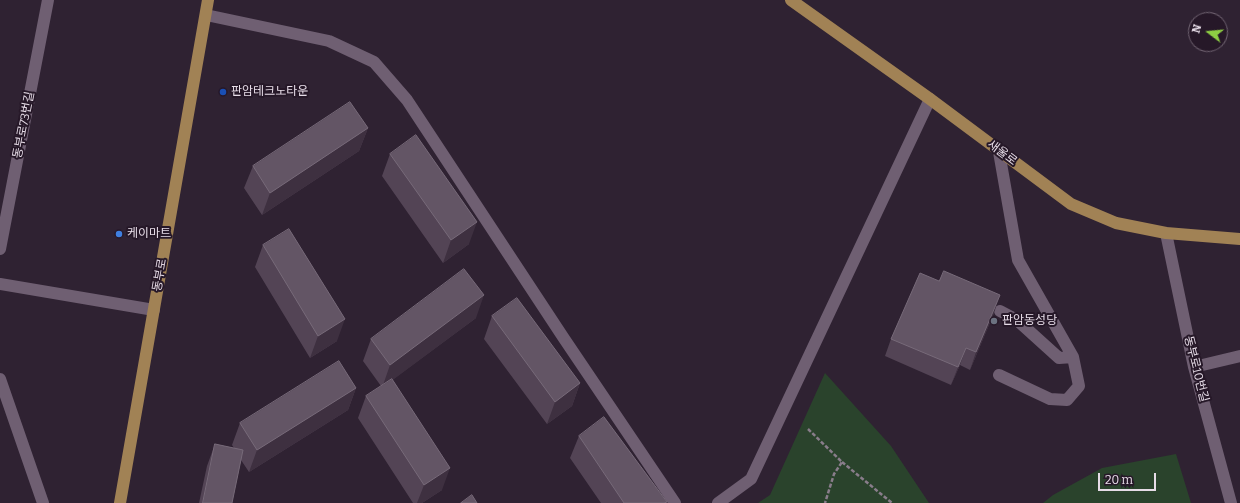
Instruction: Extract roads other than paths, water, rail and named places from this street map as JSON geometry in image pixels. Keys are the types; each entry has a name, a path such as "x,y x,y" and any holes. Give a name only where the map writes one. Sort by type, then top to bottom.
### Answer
{"main road":[{"name":"동부로","path":"120,503 208,0"},
{"name":"새울로","path":"791,0 930,99 999,152 1071,204 1116,223 1166,233 1240,239"}],"street":[{"name":"동부로73번길","path":"0,249 48,0"},
{"path":"206,15 329,41 374,62 407,100 558,330 675,503"},
{"path":"718,503 751,479 930,99"},
{"path":"999,152 1018,260 1073,357 1079,386 1067,400 1050,398 999,376"},
{"name":"동부로10번길","path":"1166,233 1194,367 1231,503"},
{"path":"0,284 154,310"},
{"path":"1000,311 1017,320 1059,358 1073,357"},
{"path":"1194,367 1240,356"},
{"path":"0,378 43,503"}],"place":[{"name":"판암테크노타운","path":"223,92"},
{"name":"케이마트","path":"119,234"},
{"name":"판암동성당","path":"994,321"}]}
